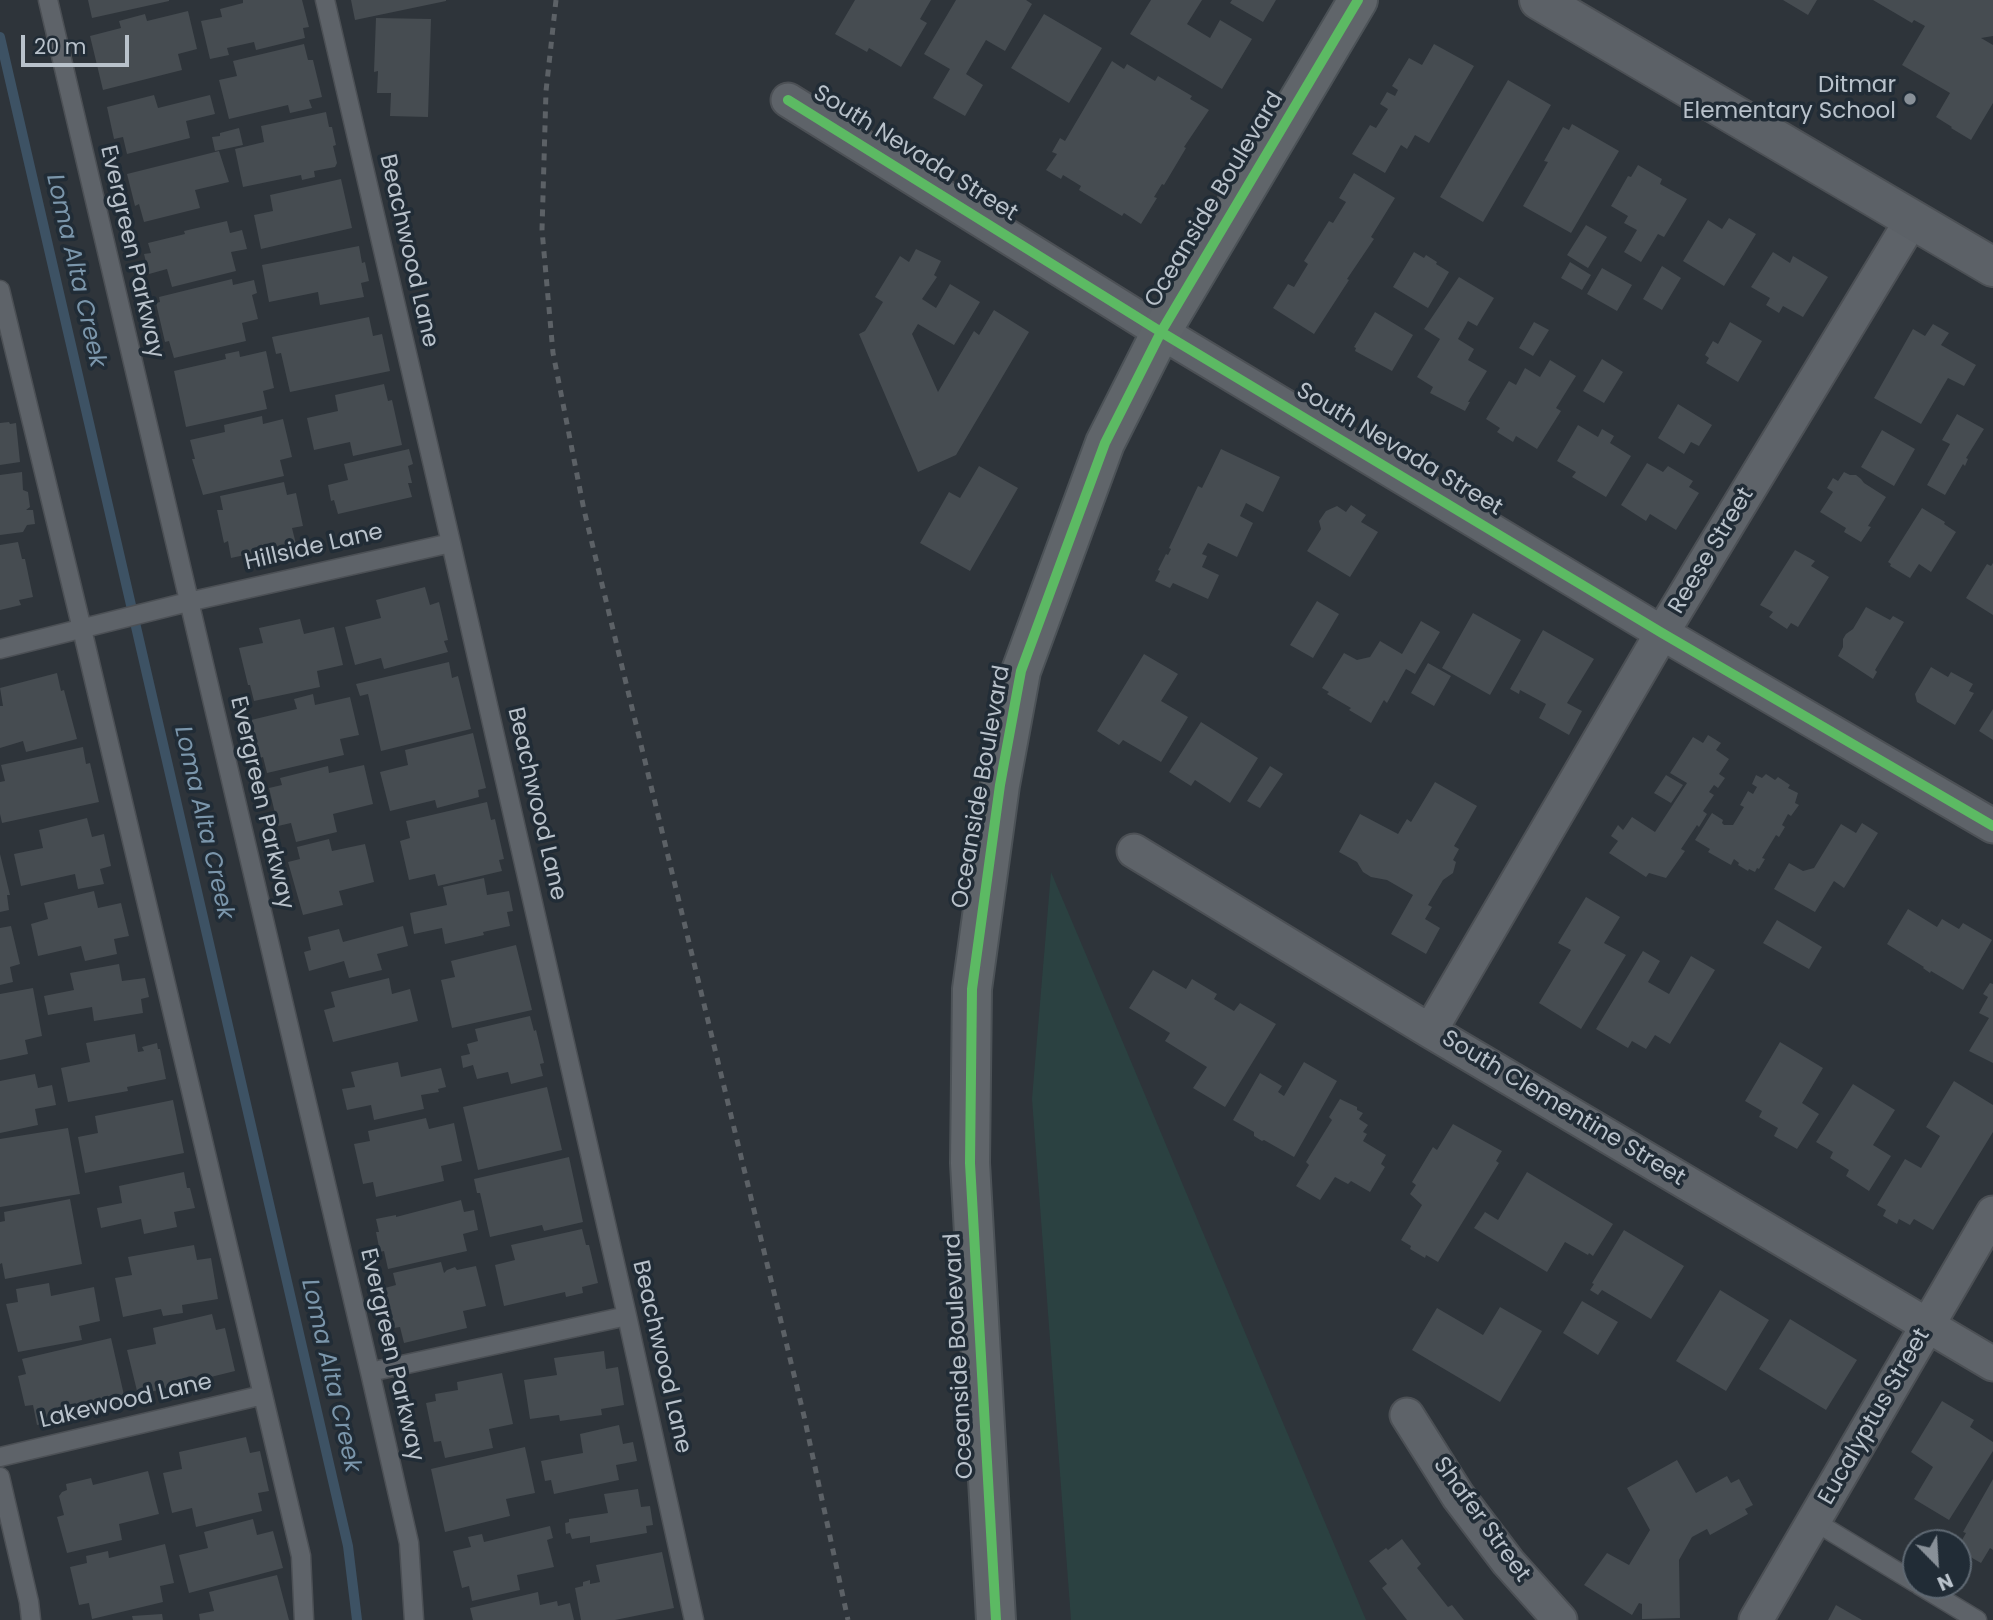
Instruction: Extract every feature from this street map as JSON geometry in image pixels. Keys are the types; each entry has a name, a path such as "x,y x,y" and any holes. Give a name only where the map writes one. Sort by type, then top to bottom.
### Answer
{"main road":[{"name":"Oceanside Boulevard","path":"996,1620 970,1163 972,989 1000,785 1021,671 1105,443 1161,332 1358,0"}],"street":[{"path":"1539,0 1993,267"},
{"name":"South Nevada Street","path":"788,100 1161,332 1662,633 1993,827"},
{"name":"Reese Street","path":"1430,1031 1662,633 1913,218"},
{"name":"South Clementine Street","path":"1134,851 1430,1031 1993,1364"},
{"name":"Eucalyptus Street","path":"1756,1620 1993,1213"},
{"name":"Shafer Street","path":"1407,1415 1458,1496 1508,1562 1560,1620"}],"lane":[{"name":"Evergreen Parkway","path":"48,0 409,1543 414,1620"},
{"name":"Beachwood Lane","path":"325,0 451,543 694,1620"},
{"path":"0,290 301,1556 304,1620"},
{"name":"Hillside Lane","path":"82,629 188,602 451,543"},
{"path":"0,649 82,629"},
{"path":"370,1372 627,1316"},
{"name":"Lakewood Lane","path":"0,1457 262,1395"},
{"path":"0,1478 31,1620"},
{"path":"1814,1521 1902,1574"},
{"path":"1943,1599 1977,1620"}],"green space":[{"path":"1051,872 1366,1620 1071,1620 1032,1099"}],"building":[{"path":"88,0 169,0 169,1 92,18"},
{"path":"243,0 302,0 309,27 303,28 305,38 256,50 254,42 227,48 229,55 210,59 201,21 222,17 220,9 243,3"},
{"path":"351,0 446,0 446,1 355,20"},
{"path":"855,0 931,0 920,19 927,23 901,67 869,48 867,52 835,34"},
{"path":"956,0 1026,0 1032,4 1005,51 986,40 966,74 983,85 965,116 933,98 950,69 924,54"},
{"path":"1151,0 1202,0 1187,24 1210,38 1220,20 1252,39 1222,89 1130,34"},
{"path":"1232,0 1276,0 1263,22 1230,3"},
{"path":"1783,0 1817,0 1808,15"},
{"path":"1873,0 1993,0 1993,36 1981,38 1993,45 1993,103 1971,140 1936,117 1950,93 1902,65 1925,26 1914,20 1912,23"},
{"path":"188,11 197,49 178,54 182,70 103,90 90,36 121,28 119,21 145,14 147,21"},
{"path":"1044,14 1102,48 1069,103 1011,68"},
{"path":"376,18 431,19 428,117 390,116 391,93 377,93 378,71 374,72"},
{"path":"304,44 308,60 313,60 322,97 309,100 312,108 290,113 288,105 229,119 219,80 237,76 233,61"},
{"path":"1434,44 1474,66 1429,143 1415,135 1407,149 1401,145 1385,173 1352,154 1370,125 1376,128 1388,109 1380,104 1387,92 1395,96 1398,90 1392,86 1409,58 1422,65"},
{"path":"1112,61 1124,69 1127,64 1155,81 1158,76 1192,96 1190,99 1209,110 1154,197 1157,198 1141,224 1124,213 1122,216 1079,190 1081,186 1063,175 1061,179 1046,170 1057,154 1052,152 1060,138 1065,141"},
{"path":"1508,80 1551,105 1483,222 1440,197"},
{"path":"154,95 158,108 210,95 215,114 186,121 190,138 127,154 123,137 114,139 107,107"},
{"path":"326,112 336,145 333,146 337,163 335,167 314,171 315,177 302,180 301,175 243,187 235,149 264,142 261,126"},
{"path":"1572,124 1619,151 1571,233 1523,206 1548,162 1544,161 1563,127 1569,130"},
{"path":"239,128 243,145 215,151 212,137"},
{"path":"219,151 229,182 195,190 200,208 144,222 139,204 135,206 127,174"},
{"path":"1638,165 1662,179 1660,184 1687,199 1664,237 1658,234 1641,262 1624,252 1637,230 1624,223 1628,216 1611,206 1628,176 1631,177"},
{"path":"1354,173 1395,198 1371,237 1374,239 1314,334 1273,308 1288,284 1294,287 1308,264 1304,261 1329,221 1333,223 1346,202 1339,198"},
{"path":"341,179 352,228 261,249 254,215 273,211 270,195"},
{"path":"1729,218 1756,234 1724,286 1683,261 1708,220 1722,229"},
{"path":"227,221 230,233 242,230 247,249 231,252 236,271 172,287 167,269 149,274 144,254 151,253 148,243"},
{"path":"1586,225 1607,237 1588,268 1567,255"},
{"path":"359,246 369,281 361,283 364,297 320,305 318,292 269,302 262,265"},
{"path":"916,249 941,261 934,275 937,277 922,299 936,308 950,284 980,302 954,345 918,324 912,334 938,392 974,331 979,335 994,310 1029,332 956,455 918,472 859,334 865,331 883,302 875,297 900,256 909,262"},
{"path":"1414,252 1424,258 1426,255 1449,272 1428,308 1393,287"},
{"path":"1773,252 1790,263 1793,256 1828,277 1803,317 1783,306 1779,313 1766,305 1770,298 1751,287"},
{"path":"1570,262 1591,275 1582,290 1561,278"},
{"path":"1662,266 1681,278 1662,310 1643,299"},
{"path":"1602,268 1632,285 1617,311 1587,294"},
{"path":"1459,277 1494,298 1477,326 1468,321 1458,339 1474,349 1468,360 1487,371 1465,411 1430,393 1433,387 1417,377 1440,339 1424,329"},
{"path":"232,279 233,285 254,280 257,293 252,295 258,319 242,323 246,341 174,358 169,341 165,342 156,303 160,302 159,297"},
{"path":"1375,312 1413,335 1392,371 1355,351 1354,347"},
{"path":"369,317 373,336 382,334 390,371 290,392 281,353 276,354 272,337"},
{"path":"1534,322 1549,330 1533,356 1519,348"},
{"path":"1730,322 1762,341 1738,382 1706,363 1709,358 1705,355 1713,341 1718,344"},
{"path":"1933,324 1949,333 1941,345 1976,365 1964,386 1948,378 1921,424 1874,398 1913,329 1925,336"},
{"path":"239,351 240,357 266,351 274,388 263,391 267,409 186,427 174,371 226,359 225,354"},
{"path":"1602,359 1623,372 1604,403 1583,391"},
{"path":"1550,360 1576,376 1556,408 1561,411 1537,449 1516,436 1513,442 1497,432 1500,428 1486,419 1509,381 1516,385 1525,368 1540,377"},
{"path":"384,384 388,401 392,400 402,445 353,456 350,442 314,450 307,418 338,411 335,395"},
{"path":"1678,404 1712,425 1699,446 1691,442 1684,454 1658,438"},
{"path":"1957,414 1984,429 1966,458 1968,459 1965,466 1963,464 1945,495 1927,485 1950,444 1942,440"},
{"path":"262,416 263,424 283,419 292,457 280,460 284,476 203,495 192,459 195,459 190,440 225,432 224,425"},
{"path":"0,423 16,423 20,462 0,465"},
{"path":"1578,425 1598,437 1602,429 1614,436 1610,443 1631,456 1606,497 1572,477 1576,472 1557,461"},
{"path":"1882,430 1915,449 1894,486 1861,467"},
{"path":"409,449 413,464 408,466 412,483 408,483 412,497 338,514 334,500 331,501 328,485 348,480 344,464"},
{"path":"1221,449 1280,477 1263,512 1246,503 1240,516 1253,523 1237,557 1208,543 1202,554 1207,556 1202,567 1219,575 1208,599 1173,583 1170,588 1155,581 1198,486 1202,488"},
{"path":"1647,463 1663,472 1668,466 1693,481 1689,487 1699,493 1676,530 1650,514 1646,521 1621,505"},
{"path":"979,466 1018,488 970,571 920,543 949,492 960,498"},
{"path":"22,472 23,490 28,492 30,507 26,510 33,510 35,524 27,525 23,532 0,535 0,475"},
{"path":"1844,472 1856,475 1886,497 1861,542 1844,532 1846,528 1820,512 1833,492 1827,488 1833,478 1838,481"},
{"path":"284,482 287,495 296,493 303,526 292,528 296,544 231,558 228,541 224,543 217,510 223,510 220,496"},
{"path":"1351,505 1366,515 1361,522 1378,532 1350,577 1307,551 1321,529 1319,521 1326,511 1337,506 1346,512"},
{"path":"1922,508 1956,532 1931,572 1919,564 1910,578 1888,562"},
{"path":"18,542 22,559 25,559 33,597 19,600 21,605 0,610 0,545"},
{"path":"1795,550 1815,561 1811,566 1829,577 1798,627 1791,623 1787,629 1769,617 1773,612 1760,605"},
{"path":"1993,563 1993,615 1966,598 1987,564 1991,566"},
{"path":"425,587 430,605 439,602 448,640 444,641 448,652 384,669 381,658 355,665 345,627 381,618 376,600"},
{"path":"1317,601 1339,614 1313,658 1290,645"},
{"path":"1866,607 1890,620 1893,616 1904,622 1875,670 1877,672 1873,679 1838,656 1843,647 1843,639 1853,629"},
{"path":"1473,613 1521,640 1490,695 1442,668"},
{"path":"300,619 304,634 334,627 343,665 317,671 320,687 254,701 239,648 263,643 259,628"},
{"path":"1421,621 1440,632 1415,674 1406,669 1387,703 1384,700 1371,723 1349,710 1351,708 1327,694 1329,692 1322,688 1344,653 1357,660 1370,657 1380,641 1402,654"},
{"path":"1543,630 1594,659 1567,703 1582,711 1569,735 1539,718 1546,704 1520,690 1519,694 1510,689"},
{"path":"1144,654 1178,674 1161,701 1188,717 1161,762 1123,740 1119,745 1097,731"},
{"path":"449,662 452,678 458,676 471,729 381,751 368,694 360,696 356,684"},
{"path":"1428,663 1451,676 1434,706 1411,693"},
{"path":"1931,667 1948,677 1951,672 1973,684 1969,691 1974,693 1955,725 1917,702 1915,694"},
{"path":"57,673 77,739 26,752 23,741 0,748 0,706 3,706 0,688"},
{"path":"313,694 315,705 350,697 359,735 340,739 344,755 267,773 263,757 260,758 251,720 297,709 294,699"},
{"path":"1993,709 1993,740 1979,731"},
{"path":"1201,722 1258,758 1230,803 1195,780 1191,786 1169,772"},
{"path":"473,733 486,788 478,790 479,797 437,808 435,800 390,811 380,772 408,765 405,750"},
{"path":"1708,735 1721,743 1716,750 1729,759 1719,774 1725,778 1718,788 1714,785 1709,792 1714,795 1703,811 1707,814 1681,849 1685,851 1666,878 1649,873 1646,877 1609,853 1618,841 1611,836 1618,825 1623,830 1632,817 1655,832 1687,783 1670,773 1693,737 1703,743"},
{"path":"83,747 86,764 90,763 99,802 2,823 0,782 5,781 1,765"},
{"path":"364,765 373,804 333,814 337,832 296,842 291,823 278,826 269,788 282,785 280,778 328,766 329,773"},
{"path":"1270,766 1283,774 1260,808 1247,801"},
{"path":"1766,774 1775,780 1778,777 1790,785 1788,788 1798,793 1795,803 1799,805 1791,816 1788,814 1782,825 1785,827 1779,837 1776,835 1762,858 1765,859 1759,869 1755,872 1749,869 1748,871 1734,859 1731,865 1708,852 1710,849 1695,840 1712,813 1723,820 1724,825 1733,825 1744,807 1740,805 1748,791 1753,794 1757,787 1752,784 1756,775 1762,778"},
{"path":"1666,775 1683,785 1671,803 1654,793"},
{"path":"1435,782 1477,806 1454,846 1459,849 1453,860 1456,862 1453,873 1443,880 1428,905 1432,907 1425,919 1440,928 1426,954 1391,934 1413,895 1387,880 1371,877 1363,872 1357,862 1339,852 1360,814 1398,834 1407,819 1411,822"},
{"path":"487,802 491,820 495,819 504,859 499,860 502,871 438,886 435,874 409,880 400,841 410,838 406,821"},
{"path":"87,818 92,837 104,834 111,866 100,869 104,884 78,889 75,874 21,886 14,854 43,848 39,830"},
{"path":"1862,823 1878,833 1844,888 1834,881 1815,912 1774,889 1789,863 1803,871 1814,868 1841,824 1856,833"},
{"path":"329,839 332,851 365,844 374,882 339,891 343,905 303,915 288,862 300,859 297,847"},
{"path":"0,854 10,895 7,895 9,910 0,912"},
{"path":"484,878 487,895 509,891 513,911 507,912 510,926 445,944 442,928 414,934 410,913 447,905 443,887"},
{"path":"94,891 98,908 121,903 129,936 114,939 117,954 85,961 81,946 38,956 31,924 48,919 44,903"},
{"path":"1586,897 1620,917 1604,943 1626,955 1581,1029 1539,1003 1571,950 1558,943"},
{"path":"1908,909 1937,927 1942,919 1959,929 1963,923 1992,940 1963,990 1931,971 1930,973 1887,944"},
{"path":"1777,920 1822,947 1809,969 1763,943"},
{"path":"11,926 20,964 10,967 13,982 0,985 0,928"},
{"path":"403,926 408,946 377,954 382,970 349,978 344,961 309,971 304,952 311,950 308,937 339,929 343,942"},
{"path":"516,945 532,1010 452,1028 441,980 455,977 451,961"},
{"path":"1643,951 1660,961 1648,982 1669,994 1691,956 1715,970 1670,1044 1655,1035 1646,1049 1632,1041 1628,1048 1596,1029"},
{"path":"119,964 122,981 145,978 149,997 141,999 143,1013 94,1021 92,1007 48,1015 44,996 74,990 70,973"},
{"path":"1153,970 1186,989 1192,979 1217,994 1214,999 1234,1011 1240,1003 1276,1024 1225,1107 1193,1088 1207,1067 1165,1041 1170,1033 1129,1008"},
{"path":"389,978 392,994 410,989 418,1021 333,1042 324,1010 335,1007 331,992"},
{"path":"1990,983 1993,984 1993,1063 1969,1051 1989,1018 1979,1013 1988,997 1983,994"},
{"path":"33,988 42,1036 25,1040 28,1054 0,1060 0,994"},
{"path":"530,1016 544,1063 540,1064 543,1076 511,1084 508,1072 477,1079 473,1065 463,1068 461,1056 470,1054 467,1044 478,1041 475,1029"},
{"path":"135,1034 138,1052 144,1051 142,1047 157,1043 166,1079 127,1087 128,1091 68,1102 61,1068 90,1062 86,1043"},
{"path":"1780,1042 1823,1068 1802,1103 1819,1114 1797,1149 1774,1136 1778,1128 1759,1117 1762,1111 1745,1101"},
{"path":"398,1062 401,1077 441,1068 446,1087 438,1089 439,1092 421,1095 424,1109 374,1120 371,1105 347,1110 342,1089 355,1087 351,1072"},
{"path":"1304,1062 1337,1081 1294,1157 1262,1141 1254,1136 1254,1132 1233,1120 1260,1073 1282,1086 1278,1092 1284,1096"},
{"path":"35,1074 38,1088 52,1085 56,1105 35,1109 38,1125 0,1133 0,1081"},
{"path":"1954,1081 1993,1105 1993,1132 1933,1230 1914,1219 1910,1225 1899,1219 1897,1224 1883,1216 1886,1210 1877,1205 1905,1159 1921,1168 1940,1136 1926,1127"},
{"path":"1853,1084 1895,1110 1873,1145 1891,1156 1869,1191 1846,1176 1849,1170 1830,1158 1833,1152 1816,1142"},
{"path":"547,1087 562,1150 478,1170 463,1107"},
{"path":"1340,1099 1363,1113 1359,1119 1368,1125 1363,1132 1367,1134 1363,1141 1386,1155 1381,1164 1385,1167 1370,1192 1351,1181 1348,1184 1335,1177 1320,1200 1296,1186 1309,1165 1306,1162 1332,1120 1329,1117"},
{"path":"173,1100 184,1153 85,1173 78,1137 98,1133 95,1116"},
{"path":"426,1118 429,1129 454,1123 462,1161 441,1166 444,1181 376,1197 373,1182 363,1184 354,1144 370,1141 368,1131"},
{"path":"1453,1124 1502,1151 1496,1161 1499,1163 1438,1262 1426,1255 1425,1258 1401,1240 1422,1205 1410,1194 1416,1185 1412,1182 1433,1147 1437,1150"},
{"path":"68,1128 80,1194 0,1207 0,1139"},
{"path":"569,1157 583,1222 544,1231 542,1225 490,1237 474,1179"},
{"path":"184,1172 195,1208 174,1212 177,1227 144,1234 141,1219 101,1228 97,1208 122,1203 119,1186"},
{"path":"1527,1172 1613,1224 1593,1256 1565,1242 1547,1272 1474,1228 1485,1212 1498,1220"},
{"path":"70,1199 82,1264 5,1279 2,1263 0,1264 0,1222 5,1221 4,1212"},
{"path":"461,1200 464,1212 474,1210 478,1230 463,1234 467,1251 388,1269 384,1251 380,1252 376,1219 396,1217"},
{"path":"582,1229 586,1245 589,1245 598,1283 582,1287 583,1293 566,1297 565,1292 504,1306 495,1265 515,1260 511,1245"},
{"path":"1624,1230 1684,1266 1651,1319 1602,1290 1598,1295 1590,1290"},
{"path":"194,1245 197,1260 211,1258 218,1299 182,1305 183,1313 163,1316 161,1309 123,1317 115,1278 132,1275 128,1257"},
{"path":"441,1262 444,1273 455,1267 457,1270 476,1266 486,1306 463,1311 467,1328 404,1343 400,1327 394,1328 385,1288 396,1285 393,1273"},
{"path":"49,1283 51,1296 94,1287 100,1321 79,1326 82,1340 18,1352 6,1304 18,1302 16,1289"},
{"path":"1720,1290 1769,1320 1726,1391 1676,1361"},
{"path":"1582,1301 1618,1322 1598,1355 1563,1333"},
{"path":"1500,1307 1542,1331 1500,1402 1412,1350 1437,1308 1483,1335"},
{"path":"212,1314 216,1330 225,1328 235,1371 138,1395 127,1350 156,1344 153,1328"},
{"path":"1790,1319 1857,1360 1826,1410 1759,1369"},
{"path":"111,1338 126,1404 37,1425 33,1405 25,1406 18,1376 26,1374 22,1359"},
{"path":"604,1351 606,1369 618,1367 624,1405 601,1409 602,1415 560,1421 559,1415 530,1419 524,1380 557,1375 554,1358"},
{"path":"502,1373 513,1424 489,1429 493,1448 445,1458 441,1441 434,1442 426,1403 436,1401 435,1394 458,1390 457,1382"},
{"path":"1942,1401 1974,1420 1970,1427 1993,1442 1993,1451 1949,1520 1914,1499 1933,1467 1911,1452"},
{"path":"619,1425 623,1444 633,1442 637,1461 616,1465 619,1480 554,1494 551,1480 545,1481 541,1461 583,1453 580,1434"},
{"path":"246,1437 250,1453 260,1451 269,1491 258,1493 262,1511 196,1527 192,1508 172,1513 163,1473 182,1469 179,1452"},
{"path":"525,1447 535,1493 506,1499 510,1516 445,1532 431,1469"},
{"path":"1677,1460 1696,1493 1727,1476 1731,1483 1739,1479 1753,1505 1745,1509 1748,1514 1710,1535 1707,1529 1692,1537 1679,1560 1680,1618 1642,1619 1642,1604 1639,1603 1632,1615 1584,1585 1607,1553 1629,1565 1650,1530 1627,1488"},
{"path":"148,1471 159,1514 119,1524 122,1540 67,1553 57,1517 64,1515 59,1496 67,1490 66,1484 91,1478 93,1485"},
{"path":"1993,1479 1993,1550 1990,1548 1981,1563 1972,1558 1972,1529 1965,1529"},
{"path":"638,1489 641,1507 650,1506 653,1525 646,1526 647,1533 590,1543 590,1536 572,1539 570,1533 566,1534 565,1523 569,1522 569,1519 608,1513 604,1494"},
{"path":"253,1519 257,1535 273,1531 283,1568 189,1593 179,1555 208,1548 204,1532"},
{"path":"550,1526 553,1538 547,1540 554,1567 517,1575 520,1590 472,1601 469,1586 462,1588 453,1551 471,1547 468,1537 482,1534 484,1542"},
{"path":"1402,1539 1421,1564 1417,1568 1448,1607 1452,1605 1464,1620 1407,1620 1382,1588 1387,1584 1369,1561"},
{"path":"165,1544 174,1583 160,1586 163,1602 92,1619 89,1603 79,1605 70,1567 87,1563 86,1556 108,1551 109,1558"},
{"path":"662,1552 674,1608 615,1620 581,1620 575,1588 590,1580 590,1584 600,1582 596,1565"},
{"path":"277,1575 289,1620 200,1620 199,1614 214,1611 209,1592"},
{"path":"538,1592 540,1605 557,1601 558,1606 570,1603 574,1620 473,1620 470,1608"},
{"path":"1836,1605 1862,1620 1828,1620"},
{"path":"162,1614 163,1620 133,1620 132,1616"}],"waterway":[{"name":"Loma Alta Creek","path":"0,37 348,1546 357,1620"}],"railway":[{"path":"556,0 546,91 542,230 553,353 584,510 804,1416 848,1620"}],"cycle path":[{"path":"996,1620 970,1163 972,989 1000,785 1021,671 1105,443 1161,332 1358,0"},
{"path":"788,100 1161,332 1662,633 1993,826"}],"place":[{"name":"Ditmar Elementary School","path":"1910,99"}]}
